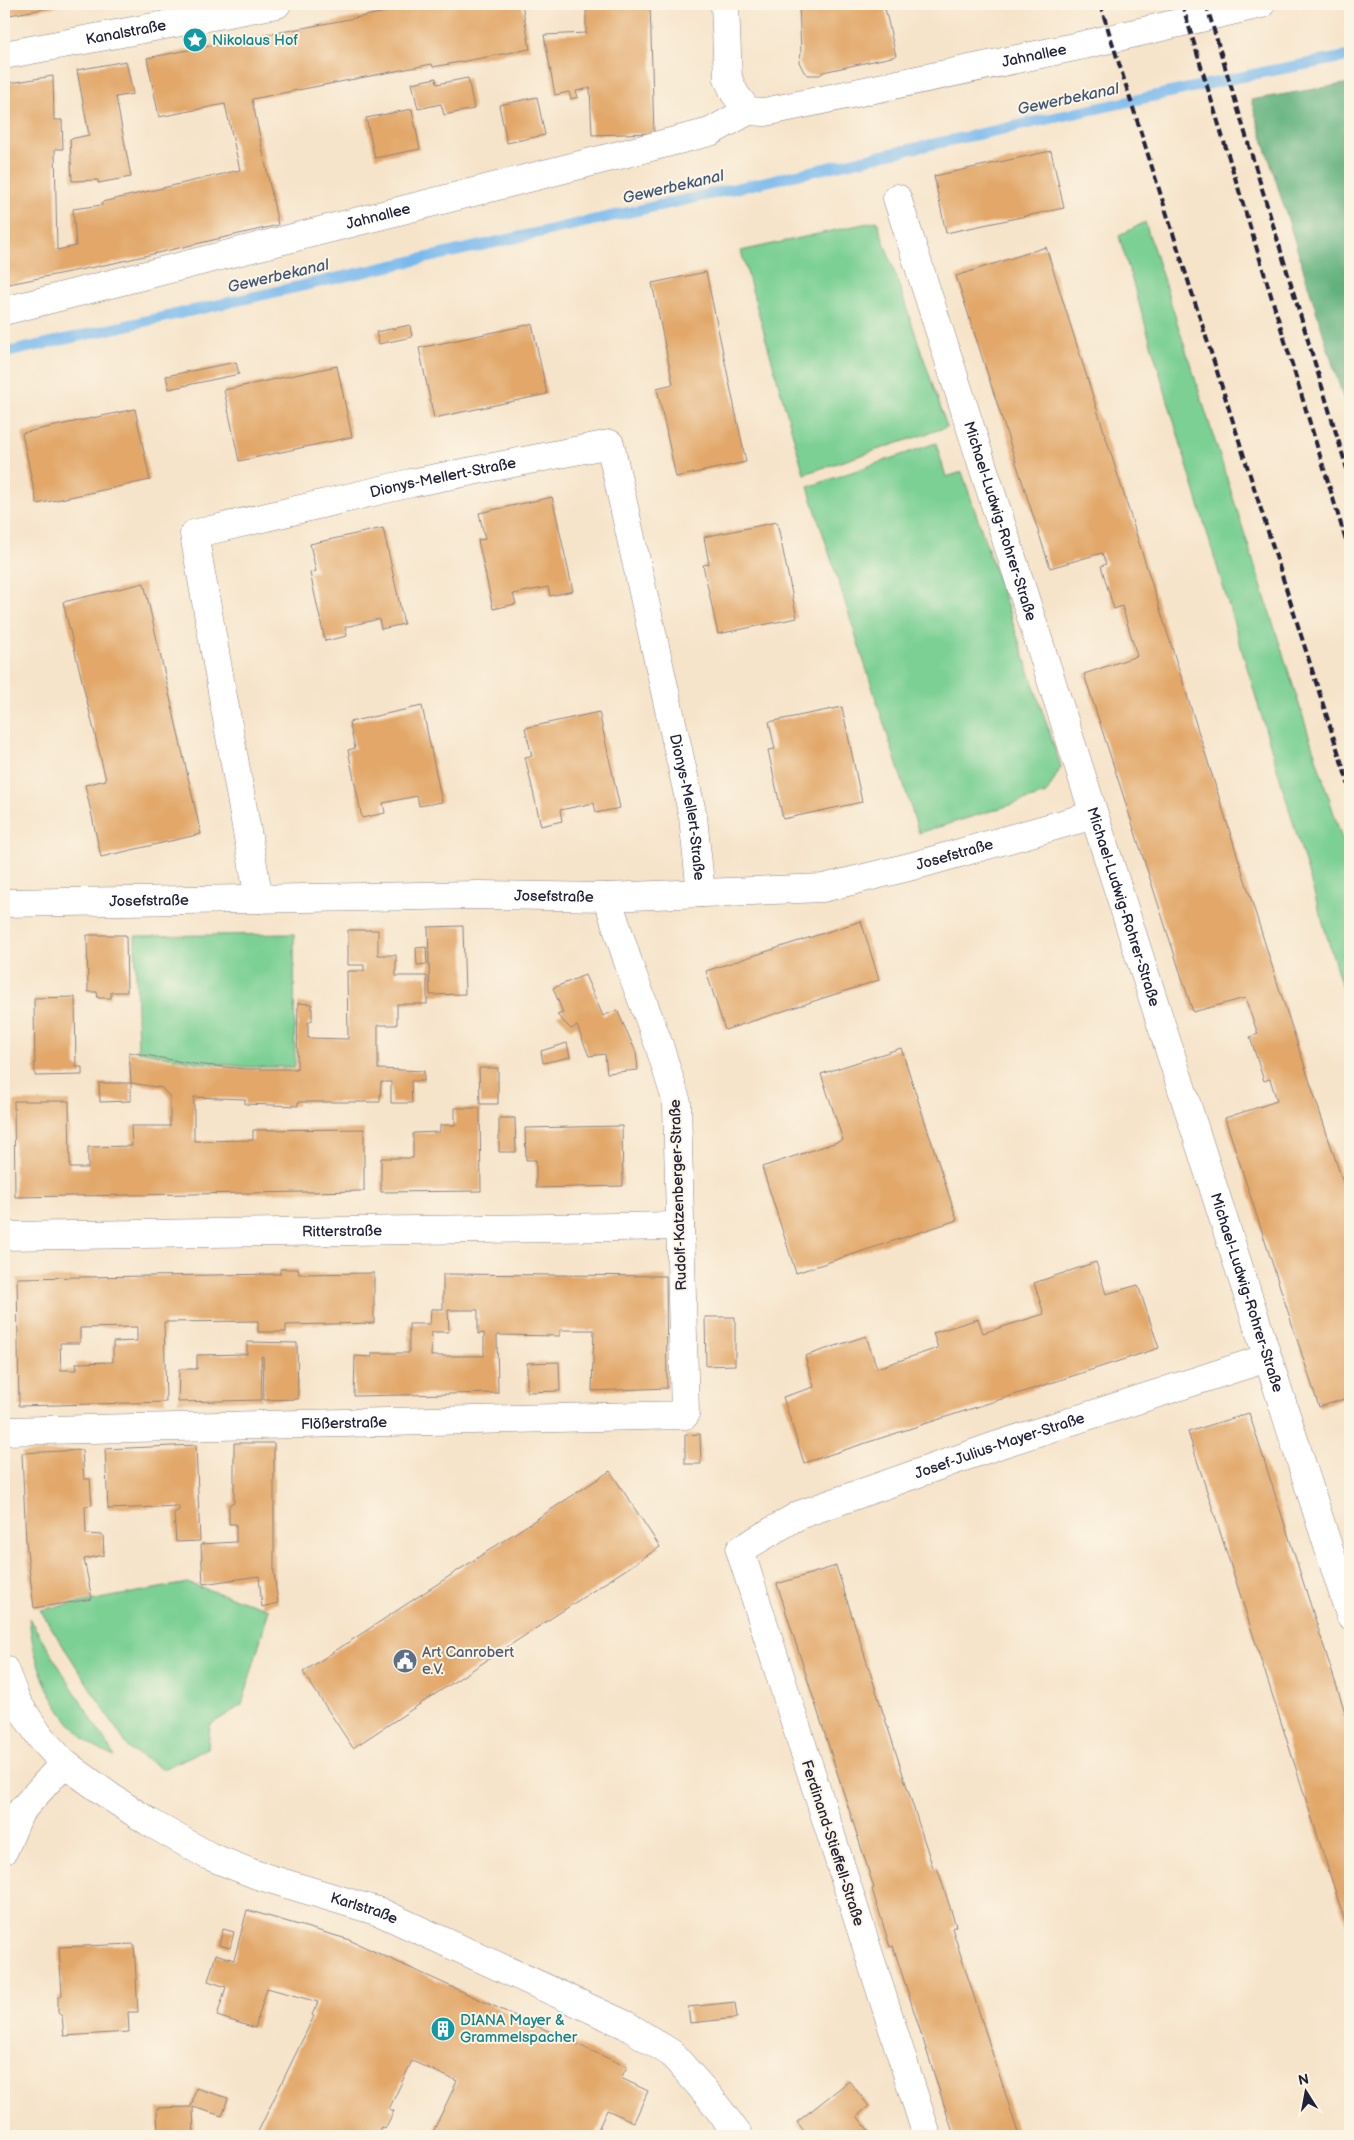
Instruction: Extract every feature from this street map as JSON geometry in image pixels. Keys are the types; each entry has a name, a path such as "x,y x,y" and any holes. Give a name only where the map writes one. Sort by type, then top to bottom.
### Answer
{"street":[{"name":"Kanalstraße","path":"4,54 277,4"},
{"path":"725,4 728,79 735,94 748,111"},
{"name":"Jahnallee","path":"4,311 710,132 748,111 766,112 806,104 1079,46 1261,4"},
{"name":"Michael-Ludwig-Rohrer-Straße","path":"897,198 1350,1615"},
{"name":"Dionys-Mellert-Straße","path":"259,899 194,534 411,483 610,444 694,817 701,893"},
{"name":"Josefstraße","path":"4,903 479,895 607,896 823,888 917,865 1094,815"},
{"name":"Rudolf-Katzenberger-Straße","path":"607,896 630,968 659,1045 677,1103 685,1416"},
{"name":"Ritterstraße","path":"4,1236 680,1226"},
{"name":"Josef-Julius-Mayer-Straße","path":"740,1550 799,1515 998,1444 1267,1358"},
{"name":"Flößerstraße","path":"4,1431 685,1416"},
{"name":"Ferdinand-Stieffell-Straße","path":"740,1550 927,2136"},
{"name":"Karlstraße","path":"4,1669 17,1702 41,1738 64,1763 149,1822 209,1856 257,1874 380,1912 626,2025 671,2053 702,2087 739,2136"},
{"path":"4,1850 20,1812 64,1763"}],"green space":[{"path":"1350,83 1350,420 1251,100"},
{"path":"877,221 947,427 804,474 741,251"},
{"path":"1145,222 1350,864 1350,1014 1119,236"},
{"path":"936,443 946,477 962,472 1061,767 1046,794 919,833 808,487"},
{"path":"294,934 295,1067 246,1067 195,1062 138,1051 135,936"},
{"path":"187,1583 269,1609 242,1705 210,1725 208,1748 163,1769 130,1750 40,1610"},
{"path":"29,1618 115,1757 88,1742 75,1729 54,1701 40,1670 31,1636"}],"building":[{"path":"4,4 65,4 65,5 4,16"},
{"path":"427,4 522,4 530,49 433,67 432,64 252,99 278,225 114,263 4,285 4,84 53,76 54,120 62,120 63,149 55,149 57,250 76,246 73,209 102,205 102,202 240,170 225,104 159,117 147,58"},
{"path":"586,4 650,4 654,133 592,135 590,88 576,91 578,97 571,99 569,92 555,95 544,35 586,33"},
{"path":"799,4 884,4 896,56 823,72 820,75 808,75 804,72 799,62 801,53"},
{"path":"126,61 133,94 116,97 131,177 98,183 98,180 72,181 70,139 89,135 77,70"},
{"path":"436,78 437,84 468,78 474,109 444,115 441,104 418,109 412,83"},
{"path":"537,97 545,135 507,143 499,105"},
{"path":"412,109 420,149 375,158 366,118"},
{"path":"1051,151 1064,208 946,233 934,176"},
{"path":"1046,247 1279,988 1350,1204 1350,1397 1319,1407 1225,1118 1277,1101 1270,1079 1264,1081 1250,1037 1258,1034 1245,998 1193,1012 1084,674 1137,656 1122,606 1114,609 1101,566 1106,564 1102,553 1050,568 956,276"},
{"path":"706,272 746,462 676,477 657,388 673,384 652,283"},
{"path":"532,324 547,394 434,418 419,348"},
{"path":"410,325 412,337 379,344 376,332"},
{"path":"236,362 239,374 169,389 166,376"},
{"path":"337,366 352,437 239,461 224,390"},
{"path":"135,409 150,480 37,504 22,433"},
{"path":"552,497 573,591 550,596 548,587 513,594 516,604 493,609 478,540 485,539 479,513"},
{"path":"777,522 797,618 718,634 703,565 709,564 704,537"},
{"path":"383,528 404,624 381,629 379,619 345,627 347,636 325,641 310,573 316,571 310,544"},
{"path":"144,583 201,834 101,857 85,785 106,780 63,602"},
{"path":"422,706 442,802 419,806 417,796 383,803 385,813 362,818 348,750 355,748 349,722"},
{"path":"842,707 862,802 783,819 768,750 775,749 769,722"},
{"path":"599,712 620,808 596,813 594,803 560,810 562,821 541,826 525,757 532,756 525,728"},
{"path":"861,921 879,980 725,1030 706,971"},
{"path":"463,926 465,994 430,995 428,927"},
{"path":"348,930 378,930 378,955 396,955 396,976 427,976 427,1004 397,1004 397,1025 378,1025 378,1069 424,1071 424,1081 411,1081 412,1103 391,1103 391,1082 381,1082 380,1102 298,1102 298,1106 245,1104 245,1099 194,1097 194,1141 253,1140 253,1130 364,1129 364,1191 15,1197 14,1101 69,1101 70,1168 88,1168 88,1147 132,1146 131,1126 170,1126 170,1097 162,1088 131,1083 129,1052 194,1064 246,1069 297,1069 298,1003 312,1004 312,1021 308,1023 308,1038 348,1039 347,971 364,971 364,965 348,965"},
{"path":"87,935 126,935 127,992 111,992 111,998 98,998 97,992 88,992"},
{"path":"426,947 427,964 417,965 416,948"},
{"path":"585,975 603,1016 617,1010 636,1052 638,1070 607,1073 605,1054 589,1056 577,1026 571,1029 557,1015 563,1013 553,988"},
{"path":"75,997 76,1067 82,1067 82,1075 35,1076 34,998"},
{"path":"567,1043 570,1057 543,1063 541,1051"},
{"path":"901,1048 957,1220 796,1273 762,1167 843,1140 821,1074"},
{"path":"479,1068 498,1068 498,1104 480,1104"},
{"path":"99,1083 131,1083 131,1101 100,1102"},
{"path":"455,1108 480,1108 481,1191 381,1192 381,1158 413,1158 413,1133 440,1132 440,1125 455,1125"},
{"path":"499,1118 515,1118 516,1152 499,1152"},
{"path":"622,1126 623,1186 536,1188 536,1160 526,1160 525,1128"},
{"path":"1096,1262 1106,1294 1138,1285 1159,1348 804,1463 783,1397 814,1387 805,1356 866,1336 877,1368 938,1348 933,1333 978,1319 983,1333 1044,1314 1034,1283"},
{"path":"280,1269 298,1269 299,1274 374,1273 374,1323 286,1325 286,1332 258,1332 258,1321 164,1322 166,1402 19,1406 17,1278 280,1274","holes":["137,1327 137,1341 113,1342 113,1362 76,1363 77,1370 61,1370 60,1343 80,1343 80,1328"]},
{"path":"443,1274 666,1276 667,1388 592,1391 594,1330 560,1330 560,1336 497,1335 498,1393 354,1396 355,1356 372,1357 372,1353 409,1353 409,1324 430,1324 431,1309 443,1309","holes":["448,1310 478,1310 478,1334 484,1333 484,1356 431,1356 432,1332 449,1332"]},
{"path":"705,1317 735,1317 735,1365 706,1366"},
{"path":"247,1342 297,1343 298,1399 264,1400 263,1356 261,1357 262,1400 178,1402 179,1369 197,1369 197,1355 247,1354"},
{"path":"559,1362 560,1391 527,1392 527,1363"},
{"path":"1249,1413 1350,1728 1350,1937 1188,1432"},
{"path":"700,1434 701,1464 685,1464 685,1435"},
{"path":"234,1443 274,1443 274,1573 278,1603 262,1607 259,1576 203,1584 201,1544 236,1542 236,1524 229,1524 229,1505 234,1502"},
{"path":"196,1445 200,1541 176,1542 174,1513 179,1510 179,1506 108,1509 105,1449"},
{"path":"82,1450 84,1479 90,1479 92,1505 85,1506 86,1534 103,1535 104,1555 84,1559 92,1599 34,1608 26,1542 22,1453"},
{"path":"610,1471 660,1547 353,1748 303,1672"},
{"path":"836,1566 933,1868 937,1867 956,1926 952,1928 1019,2136 954,2136 893,1946 890,1947 872,1889 874,1888 777,1584"},
{"path":"247,1910 347,1939 627,2067 621,2078 648,2091 634,2122 607,2110 595,2136 431,2136 457,2081 412,2061 389,2109 394,2111 385,2129 381,2127 377,2136 256,2136 314,2016 312,2015 318,2002 267,1988 255,2028 217,2016 226,1987 208,1981 216,1954 234,1960"},
{"path":"223,1929 234,1932 230,1948 219,1945"},
{"path":"134,1944 138,2012 128,2012 129,2032 64,2036 62,2016 58,2013 58,1998 62,1995 59,1947"},
{"path":"735,2002 737,2018 690,2023 688,2007"},
{"path":"849,2081 869,2106 857,2116 873,2136 808,2136 797,2122"},
{"path":"196,2088 228,2098 222,2116 193,2107 194,2136 158,2136 157,2108 191,2107"}],"waterway":[{"name":"Gewerbekanal","path":"4,353 915,148 1264,72 1350,56"}],"railway":[{"path":"1100,4 1350,789"},
{"path":"1182,4 1350,554"},
{"path":"1206,4 1350,479"}],"place":[{"name":"Nikolaus Hof","path":"195,40"},
{"name":"Art Canrobert e.V.","path":"405,1661"},
{"name":"DIANA Mayer & Grammelspacher","path":"443,2029"}]}
